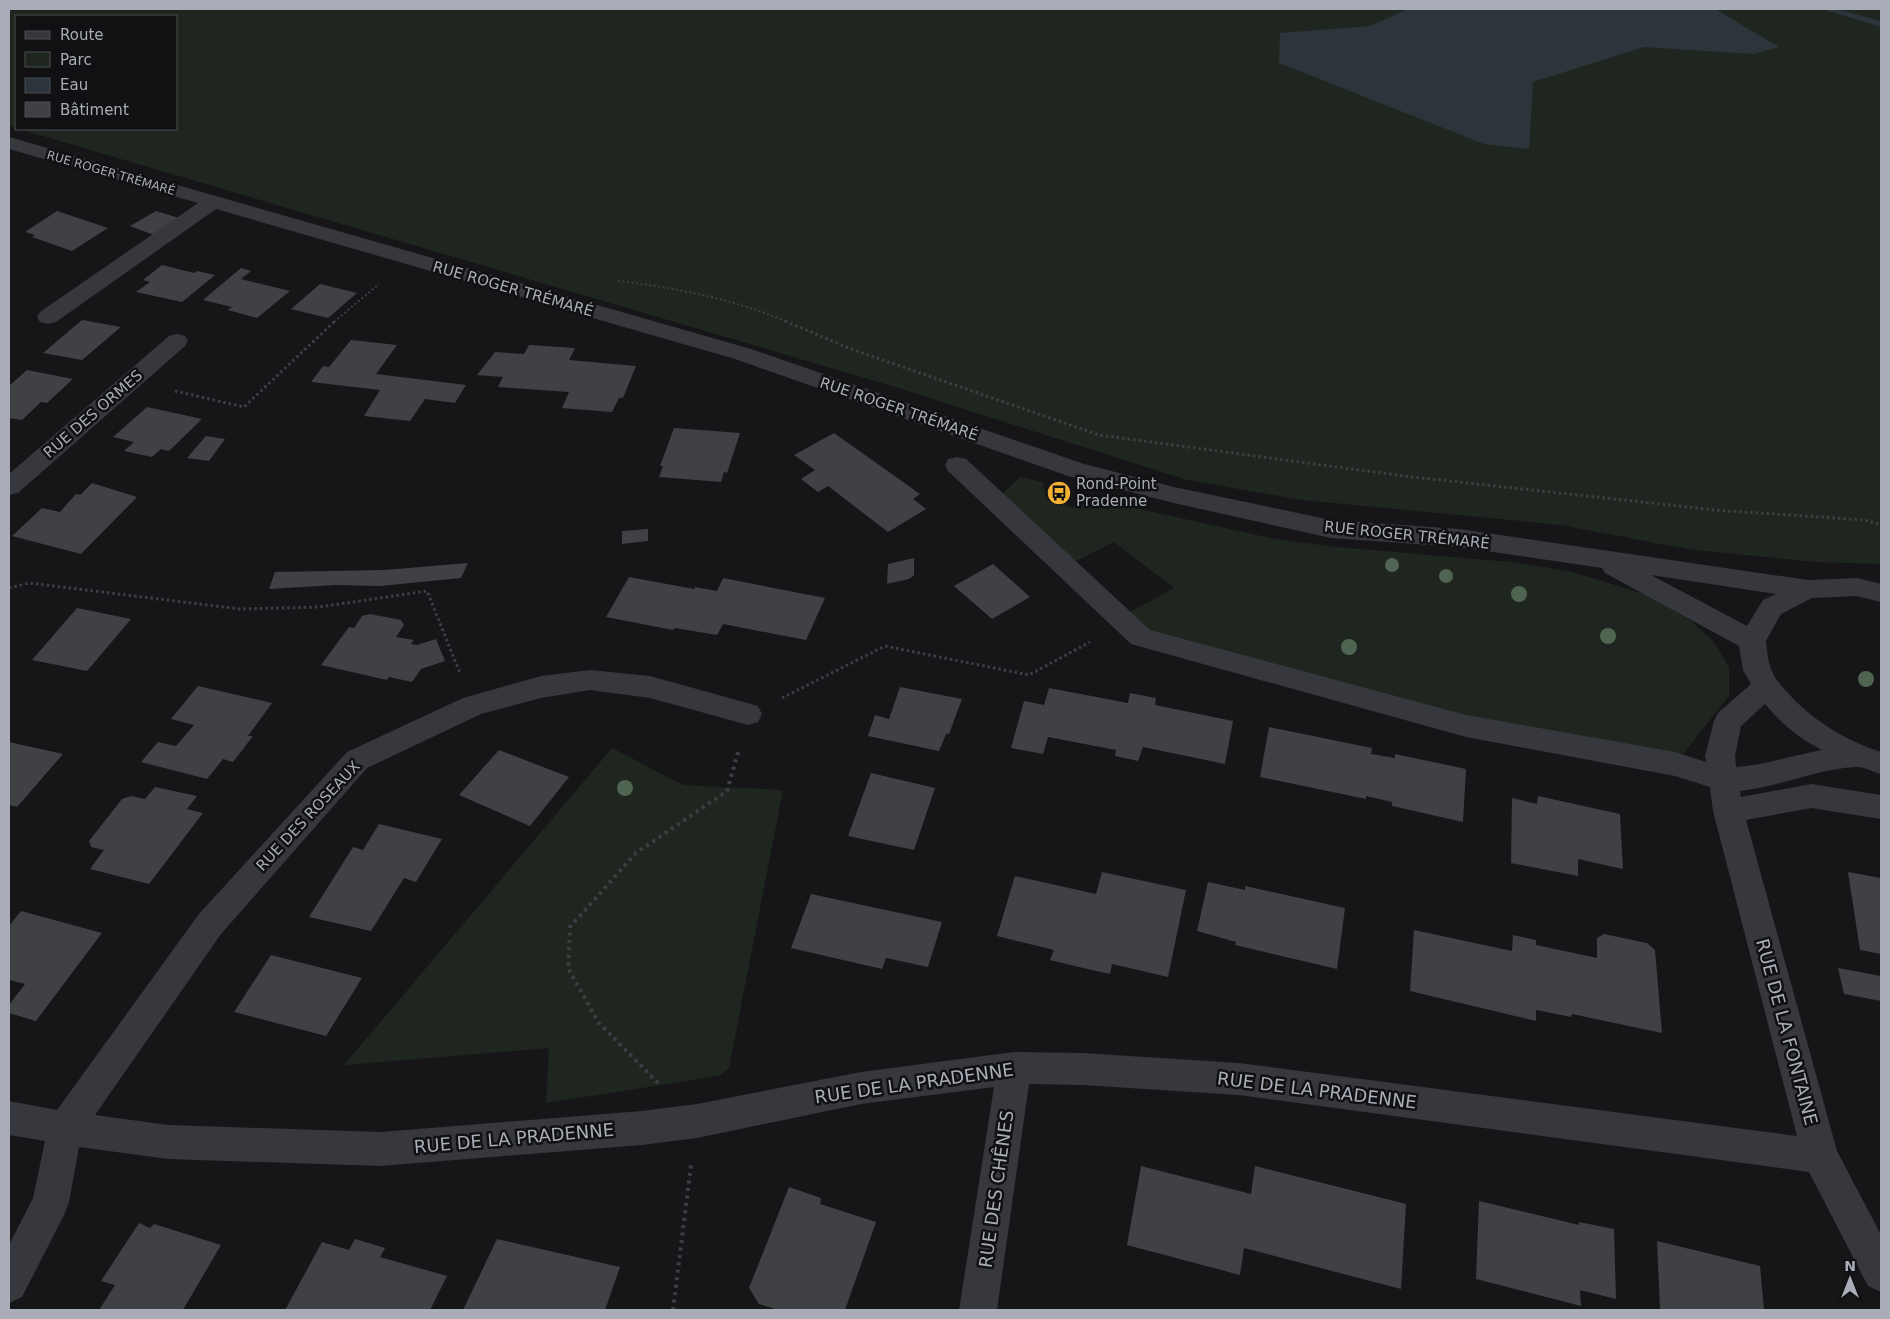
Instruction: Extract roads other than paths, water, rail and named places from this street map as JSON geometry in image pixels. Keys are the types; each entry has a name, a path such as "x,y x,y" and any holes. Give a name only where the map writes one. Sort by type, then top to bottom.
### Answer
{"street":[{"name":"RUE ROGER TRÉMARÉ","path":"9,143 743,354 1077,470 1174,495 1331,529 1459,538 1808,589"},
{"path":"48,317 213,202"},
{"name":"RUE DES ORMES","path":"9,487 177,341"},
{"path":"957,465 1141,637 1466,726 1675,764 1726,795 1812,796 1881,807"},
{"path":"1597,558 1752,641"},
{"path":"1869,759 1812,732 1793,717 1766,687 1756,670 1752,641 1772,607 1808,589 1857,587 1881,593"},
{"name":"RUE DES ROSEAUX","path":"65,1128 210,924 357,760 472,706 541,687 590,680 650,687 748,714"},
{"name":"RUE DE LA FONTAINE","path":"1766,687 1728,721 1720,756 1726,795 1820,1156 1881,1273"},
{"path":"1726,795 1762,777 1798,766 1869,759"},
{"name":"RUE DE LA PRADENNE","path":"9,1118 65,1128 168,1142 381,1149 697,1121 861,1088 1014,1068 1082,1068 1239,1079 1820,1156"},
{"name":"RUE DES CHÊNES","path":"978,1310 1014,1068"},
{"path":"9,1284 51,1202 65,1128"}],"water":[{"path":"1408,9 1715,9 1779,47 1754,54 1644,47 1533,82 1529,149 1484,144 1279,63 1280,33 1370,26"}],"waterway":[{"path":"1827,9 1881,24"}],"place":[{"name":"Rond-Point Pradenne","path":"1059,493"}]}
